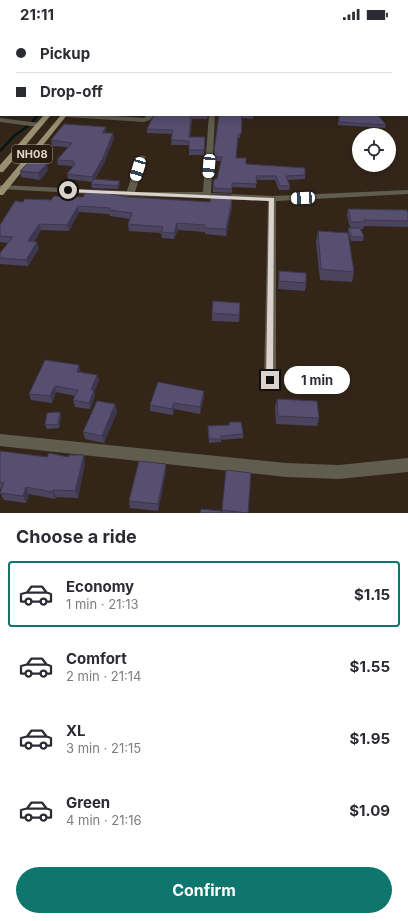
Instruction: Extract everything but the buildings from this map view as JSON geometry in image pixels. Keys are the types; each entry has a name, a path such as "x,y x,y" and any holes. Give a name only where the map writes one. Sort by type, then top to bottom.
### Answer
{"main road":[{"name":"NH08","path":"0,170 47,116"},
{"name":"NH08","path":"2,189 63,116"}],"street":[{"path":"82,116 144,120 148,119 150,116"},
{"path":"207,195 212,116"},
{"path":"0,120 39,124"},
{"path":"130,194 142,157"},
{"path":"2,189 130,194 207,195 272,199 408,192"},
{"path":"270,380 272,199"},
{"path":"0,440 286,470 339,472 408,465"}],"waterway":[{"path":"33,121 37,116"},
{"path":"0,151 14,136 28,126"}],"route":[{"path":"68,190 130,194 207,195 272,199 270,380"}]}
